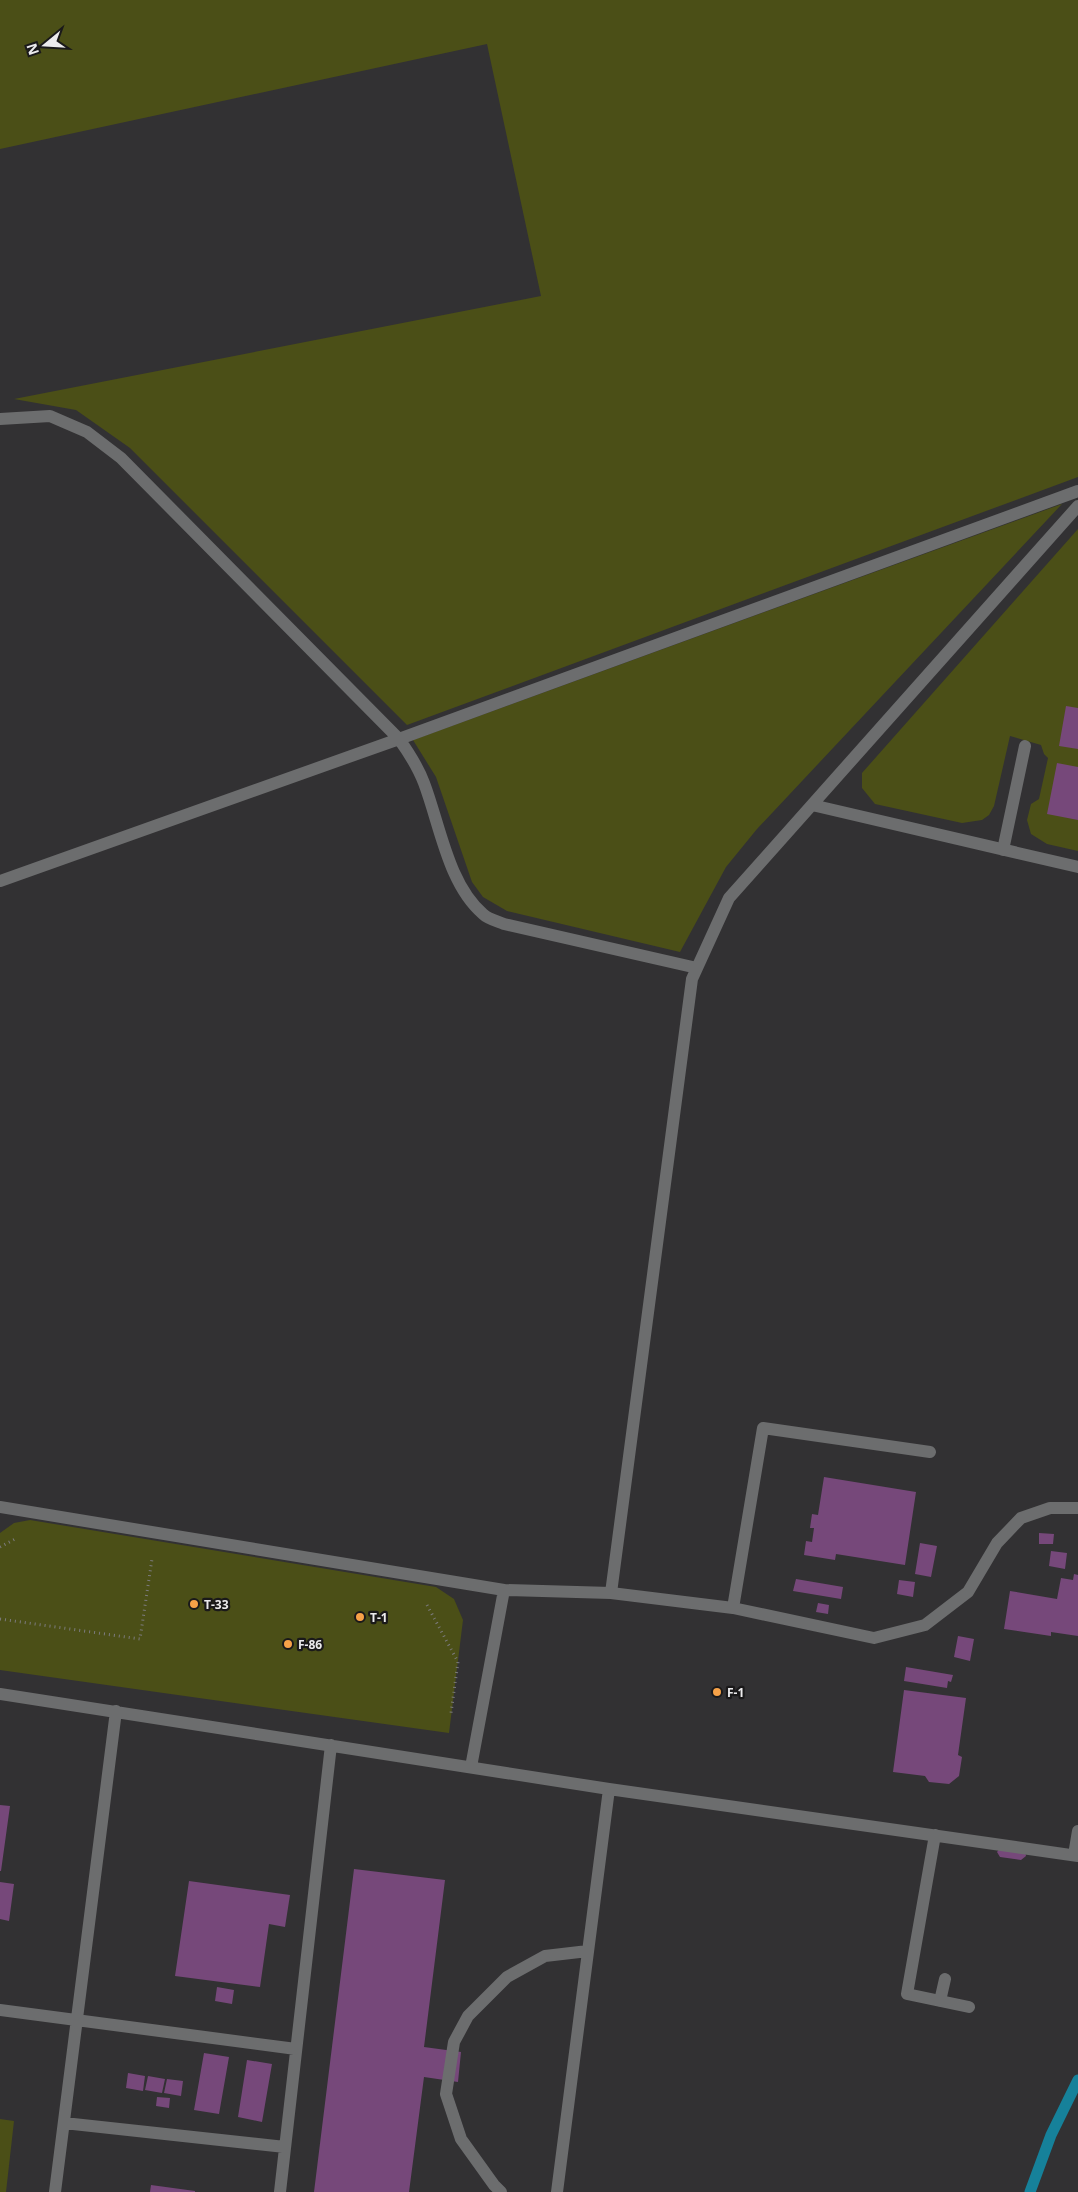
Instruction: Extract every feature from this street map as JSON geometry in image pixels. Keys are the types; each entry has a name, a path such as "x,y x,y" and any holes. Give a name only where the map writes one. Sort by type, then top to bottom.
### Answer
{"lane":[{"path":"0,419 50,416 87,432 121,458 399,739 411,755 423,780 455,875 467,898 485,916 504,924 697,968"},
{"path":"0,881 399,739 1078,492"},
{"path":"611,1593 692,979 728,898 1078,506"},
{"path":"1003,850 1025,746"},
{"path":"812,805 1078,867"},
{"path":"733,1608 763,1428 930,1452"},
{"path":"0,1507 504,1590 611,1593 733,1608 874,1638 925,1625 968,1592 997,1543 1021,1518 1050,1508 1078,1508"},
{"path":"471,1767 504,1590"},
{"path":"0,1694 609,1789 1076,1856 1078,1831"},
{"path":"55,2192 116,1711"},
{"path":"280,2192 331,1746"},
{"path":"557,2192 609,1789"},
{"path":"935,1835 907,1994 970,2007"},
{"path":"501,2192 461,2139 446,2094 454,2042 468,2016 507,1977 545,1956 588,1951"},
{"path":"940,2001 946,1979"},
{"path":"0,2010 296,2049"},
{"path":"64,2123 285,2147"}],"path":[{"path":"0,1619 140,1639 153,1551"},
{"path":"426,1602 458,1662 451,1716"}],"green space":[{"path":"0,0 1078,0 1078,477 407,725 130,448 76,410 14,399 541,296 487,44 0,149"},
{"path":"1062,504 757,829 726,867 680,952 507,911 483,897 472,882 436,777 413,740"},
{"path":"1078,529 1078,851 1047,844 1031,834 1027,820 1031,804 1039,799 1048,758 1044,754 1041,745 1010,736 994,806 989,815 982,820 962,823 875,804 862,788 862,773"},
{"path":"30,1520 436,1587 454,1599 463,1620 449,1733 0,1670 0,1533 14,1523"},
{"path":"0,2119 14,2121 6,2192 0,2192"}],"building":[{"path":"1066,706 1078,708 1078,749 1059,746"},
{"path":"1057,763 1078,767 1078,820 1047,814"},
{"path":"824,1477 916,1492 905,1565 836,1554 835,1560 804,1555 806,1541 812,1542 814,1528 810,1528 812,1514 818,1515"},
{"path":"1039,1533 1054,1534 1053,1544 1039,1544"},
{"path":"920,1543 937,1546 931,1577 915,1574"},
{"path":"1051,1551 1067,1553 1065,1569 1049,1566"},
{"path":"1074,1574 1078,1575 1078,1636 1051,1632 1051,1636 1004,1629 1010,1591 1057,1599 1061,1578 1073,1580"},
{"path":"796,1579 843,1587 841,1599 793,1591"},
{"path":"899,1580 915,1582 913,1597 897,1594"},
{"path":"818,1603 829,1605 828,1614 816,1612"},
{"path":"958,1636 974,1639 970,1661 954,1657"},
{"path":"906,1667 953,1675 951,1682 948,1681 947,1688 904,1681"},
{"path":"904,1690 966,1698 958,1755 962,1757 959,1776 949,1784 929,1782 925,1776 893,1772"},
{"path":"0,1805 10,1806 1,1871 0,1871"},
{"path":"1001,1847 1025,1851 1026,1856 1021,1860 1000,1857 997,1852"},
{"path":"354,1869 445,1880 424,2047 461,2052 458,2082 424,2077 409,2192 314,2192"},
{"path":"189,1881 290,1895 285,1927 269,1924 260,1987 175,1976"},
{"path":"0,1882 14,1884 9,1921 0,1919"},
{"path":"217,1987 234,1990 232,2004 215,2001"},
{"path":"204,2053 229,2057 219,2114 194,2110"},
{"path":"247,2060 272,2064 262,2122 238,2117"},
{"path":"128,2073 145,2076 143,2091 126,2088"},
{"path":"148,2076 165,2079 162,2093 145,2090"},
{"path":"167,2079 183,2081 181,2096 164,2093"},
{"path":"157,2097 170,2098 169,2108 156,2106"},
{"path":"151,2185 195,2191 195,2192 150,2192"}],"waterway":[{"path":"1030,2192 1051,2135 1078,2080"}],"place":[{"name":"T-33","path":"194,1604"},
{"name":"T-1","path":"360,1617"},
{"name":"F-86","path":"288,1644"},
{"name":"F-1","path":"717,1692"}]}
